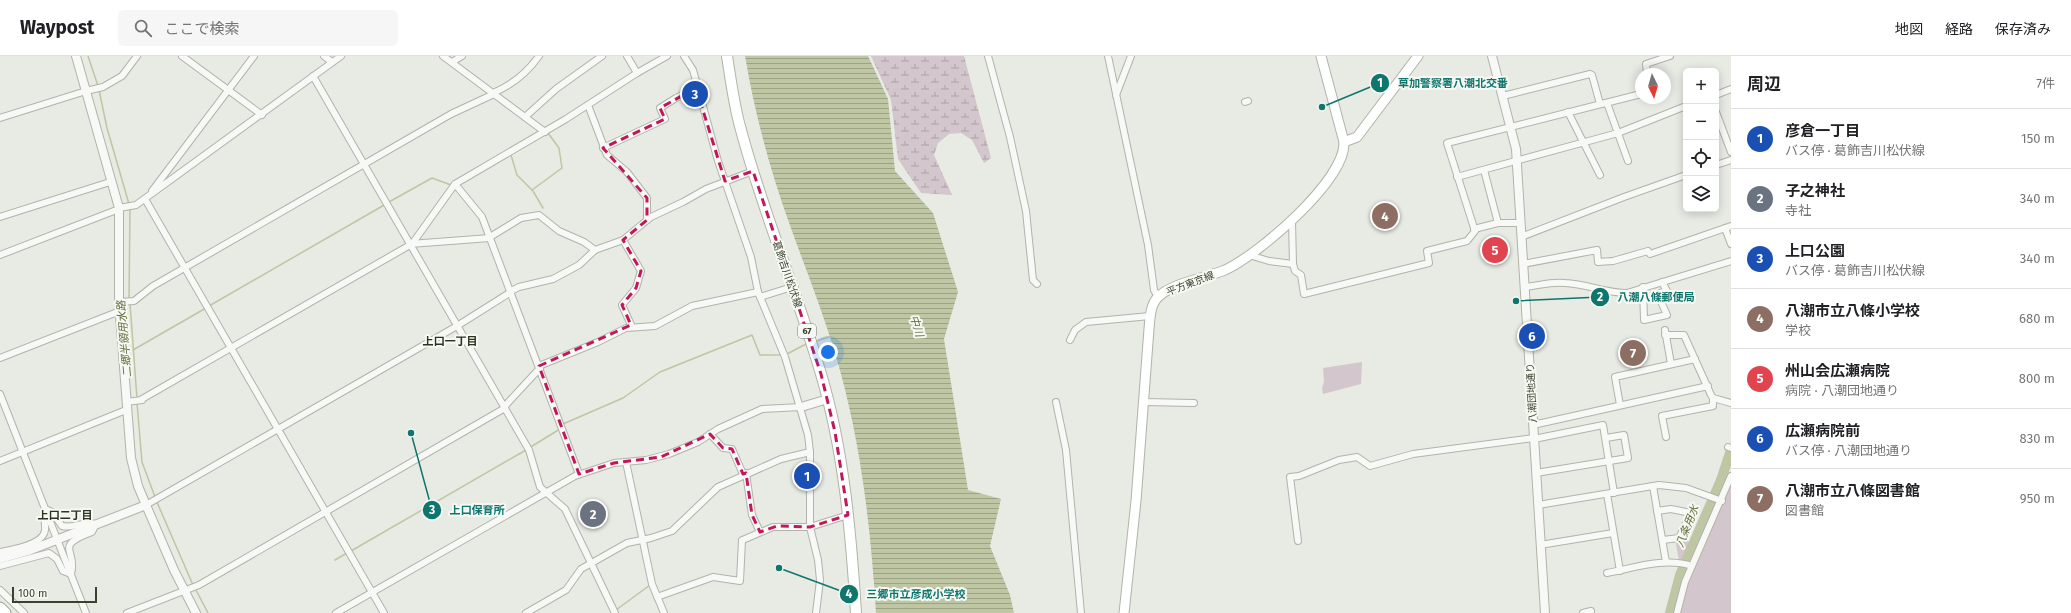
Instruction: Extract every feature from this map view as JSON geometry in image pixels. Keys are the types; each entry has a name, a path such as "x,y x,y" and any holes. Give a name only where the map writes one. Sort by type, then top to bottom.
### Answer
{"highway":[{"path":"0,608 5,613"}],"main road":[{"name":"葛飾吉川松伏線","path":"727,56 739,124 828,399 841,466 848,515 856,613"},
{"name":"平方東京線","path":"1124,613 1144,402 1150,316 1153,304 1158,297 1180,286 1226,269 1249,255 1292,221 1308,204 1339,164 1343,154 1344,142 1321,56"},
{"path":"1344,142 1357,137 1418,56"}],"street":[{"path":"76,56 110,182 119,208 119,302 131,458 138,486 184,591 196,613"},
{"path":"0,118 86,91 101,88 122,76 137,56"},
{"path":"182,56 262,115"},
{"path":"146,198 254,56"},
{"path":"324,56 332,62"},
{"path":"0,255 119,208 134,206 262,115 341,56"},
{"path":"443,56 545,132"},
{"path":"452,62 462,56"},
{"path":"119,302 134,301 153,286 451,114 510,85 533,64 539,56"},
{"path":"525,118 556,89 602,56"},
{"path":"627,56 637,72"},
{"path":"0,461 142,400 410,245 455,184 545,132 637,72 667,56"},
{"path":"684,56 692,70 696,88 725,181 746,242 759,294 781,345 801,407 810,452 810,527 819,567 820,580 816,613"},
{"path":"988,56 1010,137 1024,204 1033,280 1037,284"},
{"path":"1108,56 1148,245 1154,290 1158,297"},
{"path":"1116,95 1131,56"},
{"name":"八潮団地通り","path":"1492,56 1503,96 1517,161 1545,613"},
{"path":"1646,68 1646,64 1670,56"},
{"path":"1503,96 1590,74 1592,76 1600,104"},
{"path":"313,76 505,408 528,450 540,487 565,509 614,613"},
{"path":"603,148 664,119 660,108 696,88"},
{"path":"1719,93 1731,89"},
{"path":"1292,221 1293,264 1295,271 1301,275 1304,294 1311,294 1429,263 1427,251 1467,240 1475,231 1447,143 1635,96"},
{"path":"1607,103 1628,161"},
{"path":"588,105 603,148 607,155 624,169 645,194 647,198 647,220"},
{"path":"1457,177 1618,133 1683,107"},
{"path":"1568,112 1600,175"},
{"path":"1719,120 1731,152"},
{"path":"1719,164 1731,160"},
{"path":"1484,170 1498,224"},
{"path":"0,559 15,556 58,540 160,498 457,326 519,287 553,279 579,265 595,250 622,240 651,216 725,181 753,171"},
{"path":"1521,236 1624,196 1683,177"},
{"path":"0,217 110,182"},
{"path":"455,184 482,217 579,474"},
{"path":"146,198 184,268 384,613"},
{"path":"410,245 490,237 521,218 539,215 559,231 584,242 595,250"},
{"path":"1474,229 1498,224 1521,223"},
{"path":"1523,264 1596,250 1598,262 1613,261 1649,252 1728,227 1731,244"},
{"path":"622,240 641,271 636,288 622,305 632,328"},
{"path":"1249,255 1269,261 1293,264"},
{"path":"1524,287 1553,282 1566,283 1612,293 1628,293 1643,287 1731,261"},
{"path":"1643,287 1644,320 1667,315 1659,297 1660,293 1667,291 1662,282"},
{"path":"127,613 199,584 505,408 539,367 598,342 626,328 655,326 692,306 792,287"},
{"path":"0,358 120,311"},
{"path":"1070,340 1075,330 1086,322 1150,316"},
{"path":"1666,437 1662,416 1713,406 1713,398 1684,335 1665,332 1670,364"},
{"path":"1620,405 1615,377 1695,359"},
{"path":"1533,425 1708,386"},
{"path":"0,394 86,613"},
{"path":"1713,398 1731,403"},
{"path":"336,613 579,474 599,467 662,457 698,442 710,434 762,409 801,407 828,399"},
{"path":"1056,402 1066,450 1081,613"},
{"path":"1144,402 1194,403"},
{"path":"1298,541 1290,477 1299,476 1346,459 1358,457 1370,466 1413,454 1534,439 1603,425 1614,493"},
{"path":"710,434 722,448 732,449 745,474 752,515 760,532"},
{"path":"1536,473 1628,458 1624,435 1606,438"},
{"path":"526,613 566,590 581,569 627,543 672,531 718,487 781,458 810,452"},
{"path":"626,462 652,584 664,613"},
{"path":"1677,613 1685,582 1731,476"},
{"path":"1653,486 1666,562"},
{"path":"1538,505 1653,486 1681,488 1706,494 1720,500"},
{"path":"1607,494 1620,570"},
{"path":"46,509 52,512 62,526 68,527 86,521 96,524"},
{"path":"0,552 27,545 42,538 45,531 43,516 46,509"},
{"path":"1657,511 1672,509 1691,513 1679,538 1663,540"},
{"path":"657,597 708,578 719,577 740,581 742,540 760,532 777,526 810,527 848,515"},
{"path":"71,574 73,566 68,553 69,546 78,538 92,532 96,524"},
{"path":"1540,545 1613,533"},
{"path":"0,566 49,553 57,559 63,571 71,574"},
{"path":"1606,573 1666,562 1678,562 1692,566"},
{"path":"0,590 24,613"},
{"path":"1583,613 1591,611"}],"highlighted area":[{"path":"696,88 725,181 753,171 821,374 835,432 848,515 810,527 777,526 760,532 752,515 746,473 743,474 732,449 723,448 710,434 661,457 614,463 579,474 539,366 631,325 622,305 636,288 641,271 623,240 647,220 647,198 603,148 665,119 660,108"}],"green space":[{"path":"871,56 964,56 991,158 984,163 972,140 961,133 949,134 938,143 934,155 952,195 921,193 898,159 891,100"},
{"path":"1362,362 1361,384 1323,394 1323,368"},
{"path":"1731,476 1731,613 1679,613 1687,582"},
{"path":"1675,537 1679,537 1692,543 1684,563 1679,561"}],"water":[{"name":"中川","path":"745,56 868,56 888,99 895,171 933,213 958,292 944,339 968,490 1001,499 990,546 1010,595 1014,613 876,613 864,492 855,433 848,403 830,338 784,210 759,122"}],"waterway":[{"name":"二郷半領用水路","path":"88,56 98,86"},
{"name":"二郷半領用水路","path":"99,90 107,128 129,204"},
{"path":"532,190 562,168 559,148 548,133"},
{"path":"511,155 517,175 533,191 543,208"},
{"path":"389,202 432,178 451,185"},
{"path":"209,306 386,204"},
{"name":"二郷半領用水路","path":"129,300 130,207"},
{"name":"二郷半領用水路","path":"130,303 137,399"},
{"path":"133,350 206,308"},
{"path":"563,424 623,398 660,372 752,335 760,355 783,355"},
{"path":"816,341 829,337"},
{"path":"787,354 808,343"},
{"name":"二郷半領用水路","path":"137,403 142,462 155,497"},
{"path":"529,448 560,429"},
{"path":"351,551 526,450"},
{"name":"八条用水","path":"1670,613 1680,575 1721,480 1731,450"},
{"name":"二郷半領用水路","path":"156,500 193,585"},
{"path":"335,560 347,553"},
{"path":"616,610 650,585"},
{"name":"二郷半領用水路","path":"195,588 208,613"}],"place":[{"name":"上口公園","path":"695,94"},
{"name":"草加警察署八潮北交番","path":"1322,107"},
{"name":"八潮市立八條小学校","path":"1385,216"},
{"name":"州山会広瀬病院","path":"1495,250"},
{"name":"八潮八條郵便局","path":"1516,301"},
{"name":"広瀬病院前","path":"1532,336"},
{"name":"八潮市立八條図書館","path":"1633,353"},
{"name":"上口保育所","path":"411,433"},
{"name":"彦倉一丁目","path":"807,476"},
{"name":"子之神社","path":"593,514"},
{"name":"三郷市立彦成小学校","path":"779,568"}],"district":[{"name":"上口一丁目","path":"450,341"},
{"name":"上口二丁目","path":"65,515"}]}
